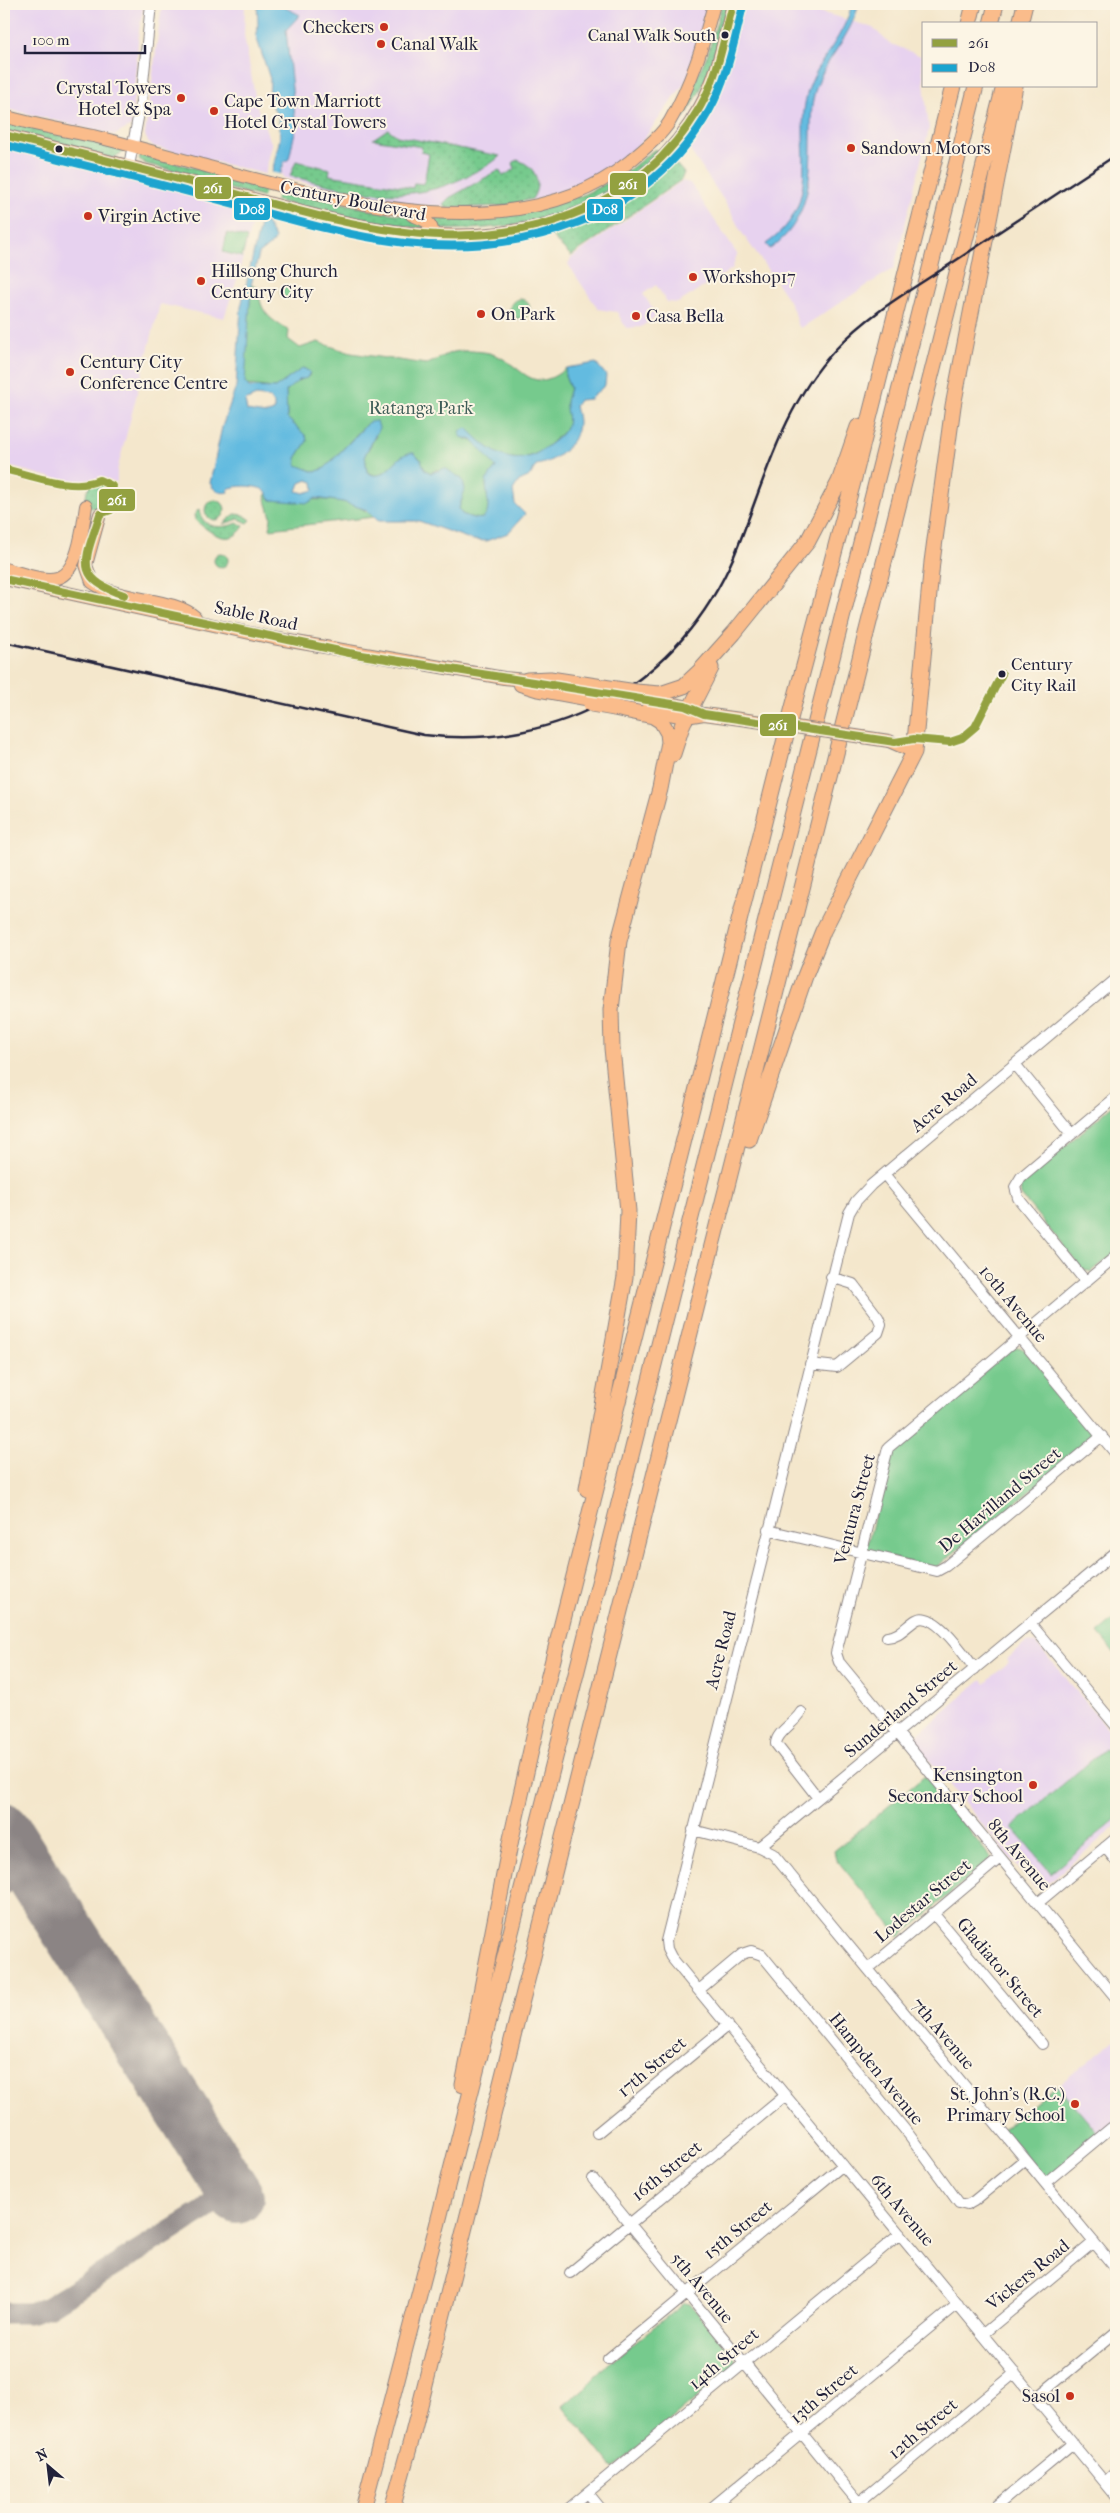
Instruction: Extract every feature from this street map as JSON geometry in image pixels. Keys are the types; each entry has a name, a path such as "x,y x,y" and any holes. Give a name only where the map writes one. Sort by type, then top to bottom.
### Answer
{"highway":[{"path":"970,22 974,4"},
{"path":"992,22 996,4"},
{"path":"1020,22 1025,4"},
{"path":"1027,22 1030,4"},
{"path":"437,2226 511,1839 569,1596 792,711 854,478 952,88"},
{"path":"362,2509 437,2226 975,88"},
{"path":"392,2509 411,2441 1003,88"},
{"path":"663,1442 754,1122 805,976 854,867 914,745 931,572 954,406 1015,88"},
{"path":"611,699 660,694 684,686 734,633 808,541 823,516 845,464 874,371 885,350"},
{"path":"660,789 713,664 734,633"},
{"path":"527,680 550,679 611,699 653,716 661,721 668,733 669,742 660,789 619,941 611,1010 612,1048 628,1211 628,1245 625,1277 610,1352 569,1596"}],"main road":[{"name":"Century Boulevard","path":"4,116 134,147 282,186 381,208 441,213 504,210 571,195 603,180 633,158 669,122 694,74 714,4"},
{"name":"Century Boulevard","path":"4,136 258,200 379,227 433,234 507,232 558,222 600,205 630,185 673,145 700,107 715,72 733,4"},
{"path":"381,208 428,221 432,227 433,234"},
{"path":"4,569 44,578 55,578 70,570 76,554 86,506"},
{"path":"100,514 86,565 92,582 114,593 180,609 190,613 200,622"},
{"name":"Sable Road","path":"4,579 349,653 527,680"},
{"name":"Sable Road","path":"504,678 536,690 611,699 693,713 914,745"}],"street":[{"path":"129,166 134,147 152,4"},
{"name":"Acre Road","path":"666,1944 692,1830 831,1277 849,1213 860,1196 884,1174 1116,979"},
{"path":"1015,1064 1072,1134"},
{"path":"1086,1282 1018,1198 1016,1184 1021,1177 1116,1097"},
{"name":"10th Avenue","path":"884,1174 1116,1454"},
{"name":"Ventura Street","path":"896,1733 837,1658 836,1649 888,1448 1116,1256"},
{"path":"810,1364 837,1367 878,1333 881,1324 878,1316 853,1284 831,1277"},
{"name":"De Havilland Street","path":"768,1530 931,1571 941,1570 1102,1436"},
{"name":"Sunderland Street","path":"759,1847 1116,1552"},
{"path":"887,1638 895,1636 918,1618 929,1619 938,1625 975,1669"},
{"path":"1030,1622 1116,1726"},
{"path":"801,1712 796,1721 778,1736 776,1744 818,1798"},
{"name":"8th Avenue","path":"896,1733 1116,1998"},
{"path":"692,1830 759,1847"},
{"path":"1038,1903 1116,1838"},
{"name":"7th Avenue","path":"759,1847 773,1854 1116,2268"},
{"path":"1105,1847 1116,1860"},
{"name":"Lodestar Street","path":"868,1969 1000,1858"},
{"name":"Gladiator Street","path":"933,1913 1042,2044"},
{"name":"6th Avenue","path":"666,1944 668,1952 1116,2496"},
{"name":"Hampden Avenue","path":"699,1990 742,1954 751,1951 762,1955 910,2136 959,2203 967,2205 974,2201 1025,2159"},
{"name":"17th Street","path":"597,2134 728,2025"},
{"name":"16th Street","path":"570,2273 786,2095"},
{"path":"1045,2183 1114,2131"},
{"name":"15th Street","path":"608,2359 843,2165"},
{"name":"5th Avenue","path":"592,2180 802,2434 858,2507"},
{"name":"14th Street","path":"568,2509 900,2234"},
{"name":"Vickers Road","path":"982,2334 1094,2242"},
{"name":"13th Street","path":"710,2509 958,2304"},
{"path":"1036,2398 1116,2332"},
{"name":"12th Street","path":"858,2507 1015,2373"},
{"path":"993,2509 1073,2443"},
{"path":"1105,2482 1116,2472"},
{"path":"588,2493 601,2509"}],"shaded area":[{"path":"4,4 144,4 139,30 131,126 115,135 4,108"},
{"path":"162,4 245,4 244,35 257,107 272,145 265,174 152,146 148,142 145,135"},
{"path":"278,4 710,4 688,78 641,143 583,188 540,199 482,208 374,202 346,192 280,177 296,127 286,30 297,16"},
{"path":"737,4 787,4 842,18 873,28 889,43 921,56 922,88 925,88 929,129 894,268 801,328 797,325 796,316 788,299 740,230 729,208 685,143 686,136"},
{"path":"4,139 257,204 238,276 224,318 160,304 117,471 117,483 103,478 80,485 4,465"},
{"path":"682,181 690,183 737,254 732,269 678,303 667,302 656,285 643,294 657,315 641,327 626,328 617,312 598,309 568,264 571,258"},
{"name":"Kensington Secondary School","path":"1027,1642 1036,1643 1116,1738 1116,1826 1042,1888 1034,1887 915,1743 917,1735 982,1679 985,1683 1009,1662 1007,1659"},
{"name":"St. John's (R.C.) Primary School","path":"1116,2039 1116,2124 1101,2137 1002,2130"}],"green space":[{"path":"722,4 728,6 716,50 700,91 684,118 679,115 708,53"},
{"path":"4,119 125,149 113,158 4,132"},
{"path":"388,129 397,136 500,156 482,168 448,184 426,191 403,194 359,191 290,176 296,161 330,169 329,175 413,188 414,183 424,184 429,154 421,152 422,147 373,139"},
{"path":"655,149 659,153 628,181 610,193 590,202 549,217 506,226 463,229 420,228 377,222 292,205 207,183 192,175 146,164 139,159 141,155 380,212 430,218 462,218 581,196 623,175"},
{"path":"517,160 533,170 535,175 537,187 532,199 504,206 446,208 443,204 449,198 499,170 503,176 515,169 513,163"},
{"path":"677,165 684,173 681,180 571,256 548,232 581,222 612,207 640,189 666,166"},
{"path":"227,233 247,238 242,257 223,252"},
{"name":"Ratanga Park","path":"251,285 258,288 261,304 267,314 289,331 288,339 300,348 318,342 351,353 426,364 454,352 489,353 501,358 526,376 543,380 553,377 566,368 565,376 570,388 566,403 569,421 565,430 541,452 520,459 503,457 482,444 471,432 465,439 479,446 496,467 486,481 488,511 486,516 481,518 462,514 459,508 462,500 437,469 431,473 425,470 419,457 399,458 389,469 377,476 367,472 365,455 376,436 368,422 325,468 315,472 296,465 296,458 307,441 306,436 287,418 286,390 290,385 309,376 310,372 303,368 275,388 246,385 244,381"},
{"path":"286,286 292,292 286,298 280,292"},
{"path":"516,299 524,299 530,305 530,313 524,319 516,319 510,313 510,305"},
{"path":"100,482 110,486 114,496 110,506 100,510 90,506 86,496 90,486"},
{"path":"266,494 271,500 338,501 363,509 374,517 270,529 271,517 265,497"},
{"path":"215,500 222,503 225,510 222,517 215,520 208,517 205,510 208,503"},
{"path":"199,509 204,521 208,524 219,527 238,523 244,526 238,533 232,536 220,536 195,520 194,515"},
{"path":"235,514 244,515 251,520 248,523 239,519 223,524"},
{"path":"218,553 224,553 228,560 224,567 218,567 214,563 214,557"},
{"path":"1116,1103 1116,1253 1091,1272 1081,1268 1021,1195 1020,1184"},
{"path":"1019,1347 1025,1350 1090,1428 1092,1436 1088,1444 935,1568 873,1553 867,1547 891,1449 1011,1349"},
{"path":"1116,1618 1116,1655 1098,1633"},
{"path":"1105,1749 1116,1763 1116,1819 1051,1873 1012,1827"},
{"path":"925,1776 991,1858 900,1937 836,1859 834,1851"},
{"name":"St. John's (R.C.) Primary School","path":"1057,2085 1101,2137 1045,2183 1002,2130"},
{"path":"684,2303 690,2304 736,2360 736,2365 613,2468 563,2406 586,2387 607,2364"}],"water":[{"path":"258,4 278,4 300,15 286,30 296,127 289,159 284,162 266,223 275,238 273,243 259,254 251,285 245,383 249,387 275,388 303,368 310,372 307,378 299,380 286,391 287,418 306,436 307,441 296,458 297,465 315,472 325,468 369,422 377,421 379,428 365,455 367,472 380,475 401,457 414,453 421,460 425,470 431,473 445,468 462,479 465,489 459,508 462,514 473,518 481,518 488,511 486,481 496,467 472,440 461,437 460,431 467,428 485,445 504,456 524,458 535,454 557,439 567,425 566,401 570,388 565,376 566,368 596,363 606,375 605,385 590,399 579,400 575,406 578,420 577,430 574,438 564,451 551,460 536,465 530,476 519,481 513,490 515,504 525,514 508,533 486,541 473,540 419,521 378,521 367,510 343,502 316,498 308,503 271,500 264,490 260,488 251,486 235,487 228,489 229,492 223,493 215,490 210,483 222,427 236,387 241,307 280,138 279,119 269,99 270,79 256,36","holes":["256,396 270,398 274,404 274,411 265,414 247,411 245,401","307,480 313,482 314,490 304,493 297,491 300,483"]},
{"path":"852,4 859,4 850,28 820,77 814,94 811,116 809,182 801,212 783,238 770,249 766,244 785,227 796,209 802,189 804,169 803,127 810,85 820,64 844,26"}],"pier":[{"path":"270,172 283,175 271,214 259,212"}],"taxiway":[{"path":"8,1882 15,1874 18,1865 14,1846"},
{"path":"4,1884 11,1880 28,1880 46,1897"},
{"path":"4,2313 29,2313 48,2307 205,2210 217,2193 219,2181 214,2161"}],"runway":[{"path":"4,1830 237,2197"}],"railway":[{"path":"4,642 424,735 474,737 522,732 568,719 610,699 648,672 682,639 711,601 734,556 787,422 816,373 835,350 862,324 892,302 1116,155"}],"transit line":[{"name":"261","path":"4,135 355,224 404,232 447,235 490,234 532,227 572,214 610,197 644,173 674,143 700,107 706,95 720,57 733,4"},
{"name":"D08","path":"4,145 355,235 405,243 449,245 494,243 537,235 578,222 617,204 652,179 683,148 709,111 721,86 743,6"},
{"name":"261","path":"4,469 52,481 77,484 99,480 112,486 117,500 111,510 100,514 91,542 87,564 89,573 96,581 124,595"},
{"name":"261","path":"4,579 349,653 685,706 704,714 895,742 914,739 950,742 962,738 975,727 1002,674"}],"place":[{"name":"Checkers","path":"384,27"},
{"name":"Canal Walk South","path":"725,35"},
{"name":"Canal Walk","path":"381,44"},
{"name":"Crystal Towers Hotel & Spa","path":"181,98"},
{"name":"Cape Town Marriott Hotel Crystal Towers","path":"214,111"},
{"name":"Sandown Motors","path":"851,148"},
{"name":"Virgin Active","path":"88,216"},
{"name":"Workshop17","path":"693,277"},
{"name":"Hillsong Church Century City","path":"201,281"},
{"name":"On Park","path":"481,314"},
{"name":"Casa Bella","path":"636,316"},
{"name":"Century City Conference Centre","path":"70,372"},
{"name":"Century City Rail","path":"1002,674"},
{"name":"Kensington Secondary School","path":"1033,1785"},
{"name":"St. John's (R.C.) Primary School","path":"1075,2104"},
{"name":"Sasol","path":"1070,2396"}]}
